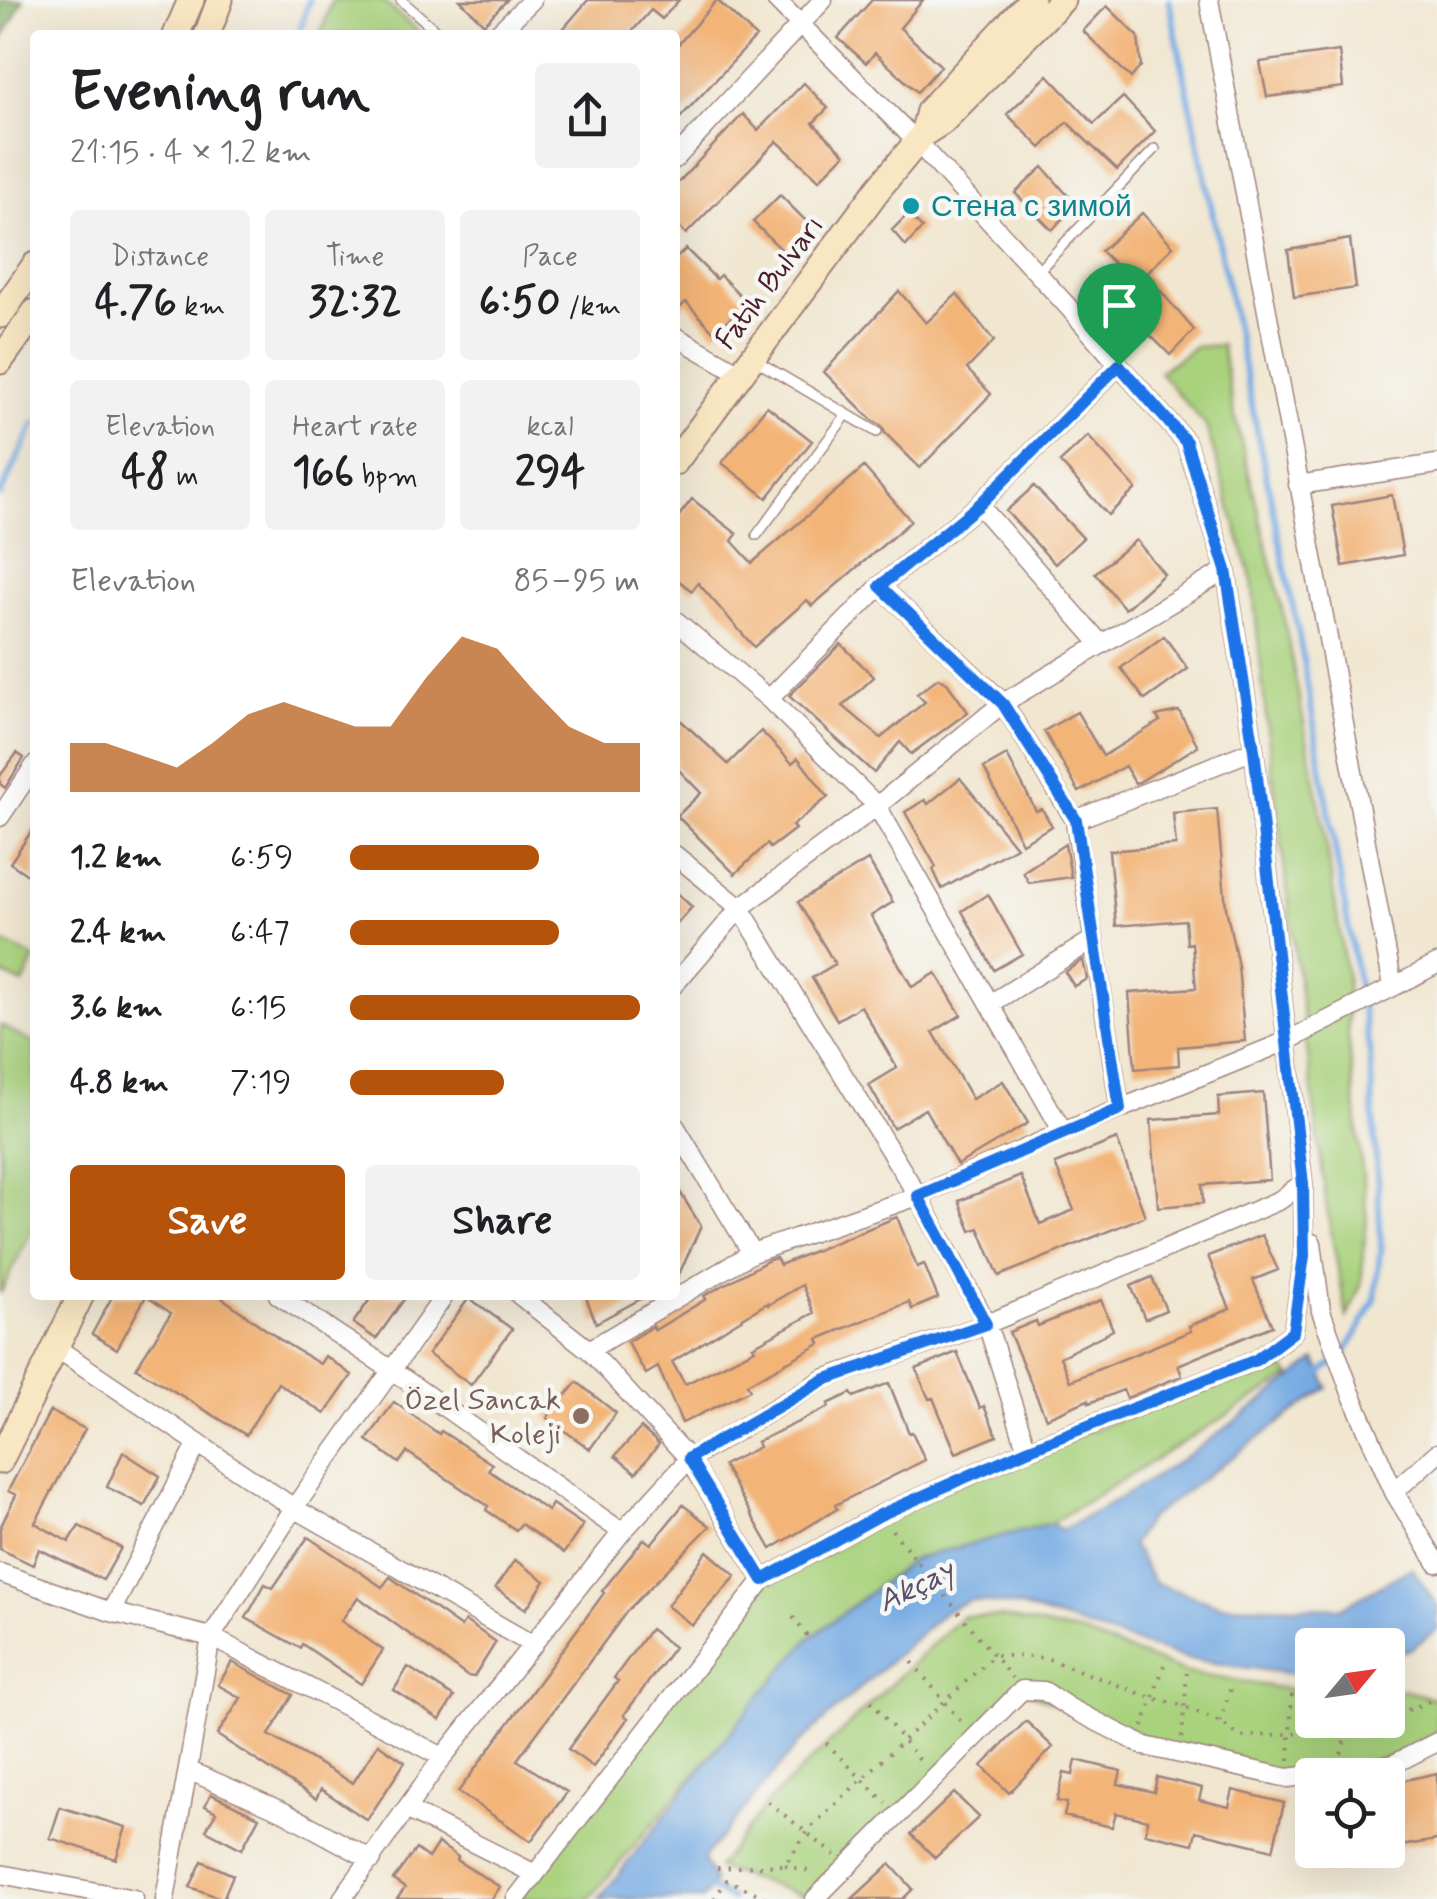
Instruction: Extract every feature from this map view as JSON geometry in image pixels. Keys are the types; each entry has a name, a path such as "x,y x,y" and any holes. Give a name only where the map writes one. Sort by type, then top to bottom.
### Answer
{"street":[{"path":"178,30 190,0"},
{"path":"209,30 220,0"},
{"path":"501,30 532,0"},
{"path":"776,0 920,138 1186,442 1226,570 1254,750 1321,1311 1394,1492 1437,1563"},
{"path":"680,154 823,0"},
{"path":"920,138 928,111 1031,0"},
{"path":"920,138 951,114 1062,0"},
{"path":"1209,0 1393,986"},
{"name":"Fatih Bulvarı","path":"680,455 920,138"},
{"path":"0,315 30,272"},
{"path":"0,361 30,319"},
{"path":"680,338 746,366"},
{"path":"769,699 880,586 979,505 1119,365"},
{"path":"1298,485 1437,464"},
{"path":"979,505 1100,643"},
{"path":"680,978 740,908 877,806 1003,704 1226,570"},
{"path":"880,586 1003,704 1076,820 1120,1109"},
{"path":"680,624 769,699 877,806 1063,1132"},
{"path":"1076,820 1254,750"},
{"path":"0,817 30,772"},
{"path":"680,859 740,908 918,1196 986,1324 1027,1450"},
{"path":"990,1004 1094,939"},
{"path":"680,1296 752,1253 918,1196 1286,1041 1437,964"},
{"path":"680,1134 752,1253"},
{"path":"342,1899 442,1758 622,1532 689,1458 824,1380 986,1324 1280,1200 1303,1184"},
{"path":"516,1899 763,1580 880,1515 1027,1450 1256,1360 1293,1332 1304,1256 1303,1184"},
{"path":"0,1461 78,1300"},
{"path":"286,1300 622,1532"},
{"path":"165,1899 211,1637 294,1508 441,1300"},
{"path":"525,1300 590,1350 689,1458 763,1580"},
{"path":"590,1350 674,1300"},
{"path":"55,1347 294,1508 533,1646"},
{"path":"110,1612 198,1443"},
{"path":"1394,1492 1437,1453"},
{"path":"0,1573 110,1612 211,1637 442,1758"},
{"path":"816,1899 1022,1690 1044,1691 1137,1742 1288,1778 1392,1765 1437,1742"},
{"path":"188,1770 284,1812 372,1860"},
{"path":"406,1809 533,1873"},
{"path":"0,1874 134,1899"}],"lane":[{"path":"401,0 435,30"},
{"path":"1037,272 1155,149"},
{"path":"746,366 877,432"},
{"path":"757,535 847,414"}],"path":[{"path":"880,1515 1022,1690"},
{"path":"792,1617 809,1639"},
{"path":"785,1866 807,1832 994,1656 1046,1658 1184,1707 1220,1722 1242,1737 1295,1735"},
{"path":"912,1662 975,1738"},
{"path":"1137,1742 1164,1665"},
{"path":"1180,1754 1188,1673"},
{"path":"1220,1722 1232,1684"},
{"path":"1288,1778 1292,1690"},
{"path":"1405,1711 1434,1699"},
{"path":"870,1701 936,1778"},
{"path":"826,1743 899,1816"},
{"path":"768,1802 807,1832 843,1872"},
{"path":"716,1868 785,1866 843,1872"},
{"path":"714,1899 727,1880 770,1899"}],"green space":[{"path":"0,0 23,0 0,44"},
{"path":"332,0 381,0 417,30 322,30"},
{"path":"1221,345 1281,603 1323,823 1347,980 1348,1035 1367,1217 1361,1285 1347,1317 1327,1210 1252,580 1206,426 1159,372 1194,347"},
{"path":"0,941 30,956 30,969 23,984 0,973"},
{"path":"0,1025 30,1040 30,1234 0,1294"},
{"path":"1274,1357 1291,1376 1051,1523 914,1559 809,1639 589,1899 516,1899 763,1580 880,1515"},
{"path":"962,1616 1002,1617 1083,1634 1188,1673 1295,1690 1295,1738 1405,1738 1405,1691 1437,1699 1437,1733 1395,1756 1295,1758 1295,1777 1288,1778 1180,1754 1022,1690 815,1899 717,1868 768,1802"}],"water":[{"name":"Akçay","path":"1316,1360 1328,1387 1148,1519 1132,1544 1154,1583 1219,1605 1340,1608 1412,1568 1437,1606 1437,1630 1405,1650 1405,1628 1295,1628 1295,1672 1286,1673 1188,1659 1021,1607 970,1600 945,1611 799,1743 703,1859 714,1882 703,1899 599,1899 809,1639 914,1559 1051,1523 1061,1530 1161,1473"}],"building":[{"path":"460,0 507,0 484,24"},
{"path":"588,0 679,0 662,19 651,10 633,30 562,30"},
{"path":"717,0 756,37 680,118 680,42"},
{"path":"872,0 923,0 900,28 941,66 917,92 875,53 866,63 838,38"},
{"path":"1107,6 1138,36 1141,66 1131,78 1083,31"},
{"path":"1339,51 1343,87 1267,97 1260,62"},
{"path":"1048,75 1094,124 1123,97 1155,131 1117,170 1067,122 1041,148 1007,114"},
{"path":"804,83 828,108 813,123 845,154 819,180 777,141 686,234 680,227 680,181 743,114 758,130"},
{"path":"1043,167 1076,205 1052,230 1015,193"},
{"path":"780,195 809,224 783,251 753,222"},
{"path":"1142,213 1173,246 1146,274 1194,330 1170,355 1133,318 1151,300 1101,251"},
{"path":"908,214 922,228 906,246 892,230"},
{"path":"1350,239 1356,288 1294,297 1288,250"},
{"path":"686,249 747,302 715,333 686,302 680,307 680,254"},
{"path":"899,291 926,323 957,294 994,341 967,369 991,394 920,468 824,372"},
{"path":"767,406 812,441 767,498 722,463"},
{"path":"1088,436 1136,489 1108,515 1060,462"},
{"path":"864,467 911,521 812,606 807,600 754,647 698,583 692,591 680,582 680,515 692,499 737,534 732,541 752,563"},
{"path":"1034,486 1083,538 1055,564 1006,511"},
{"path":"1392,495 1403,555 1343,566 1332,506"},
{"path":"1136,540 1164,574 1125,609 1095,573"},
{"path":"1164,636 1188,669 1145,700 1121,668"},
{"path":"841,644 874,677 843,706 881,738 925,702 917,694 938,678 947,683 968,712 911,754 900,742 874,773 789,696"},
{"path":"1179,711 1198,746 1139,782 1135,783 1125,766 1079,792 1044,731 1077,712 1103,756 1160,721 1156,716"},
{"path":"680,720 728,764 761,731 792,763 798,758 828,797 792,826 795,829 770,848 767,844 735,874 680,819 680,813 701,793 680,771"},
{"path":"17,753 24,758 5,788 0,784 0,776"},
{"path":"1007,755 1036,811 1042,809 1052,826 1022,843 984,768"},
{"path":"960,778 1016,847 942,889 933,869 936,867 905,812 925,800 928,804"},
{"path":"1217,809 1245,1041 1178,1047 1179,1065 1135,1069 1129,993 1196,988 1192,943 1187,944 1185,920 1116,926 1109,851 1176,845 1173,813"},
{"path":"30,833 30,877 10,863"},
{"path":"1065,844 1071,877 1029,883 1023,872"},
{"path":"868,860 893,902 871,916 912,987 936,973 961,1015 933,1032 972,1099 1003,1081 1028,1123 957,1165 925,1109 893,1128 869,1085 897,1068 861,1006 837,1020 812,978 835,964 798,902"},
{"path":"988,894 1022,954 994,970 962,911"},
{"path":"680,896 692,907 680,920"},
{"path":"1083,960 1087,979 1074,986 1065,972"},
{"path":"1263,1093 1270,1180 1202,1185 1203,1203 1158,1207 1151,1120 1219,1115 1218,1097"},
{"path":"1117,1139 1145,1216 999,1276 979,1228 971,1231 959,1201 1021,1176 1040,1224 1074,1210 1055,1164"},
{"path":"680,1192 701,1226 680,1272"},
{"path":"897,1217 917,1267 924,1264 938,1298 912,1309 909,1302 818,1339 820,1344 747,1384 750,1390 682,1423 658,1367 646,1374 627,1342 653,1326 655,1330 706,1299 704,1296 769,1260 776,1258 780,1265","holes":["802,1285 814,1313 753,1346 755,1349 685,1384 672,1362"]},
{"path":"1262,1235 1278,1270 1253,1280 1272,1326 1178,1365 1182,1376 1127,1398 1123,1390 1089,1403 1088,1400 1046,1418 1009,1332 1036,1321 1038,1326 1101,1300 1113,1330 1060,1357 1070,1381 1191,1331 1189,1326 1230,1309 1208,1256"},
{"path":"1152,1277 1166,1310 1145,1319 1131,1286"},
{"path":"110,1300 144,1300 117,1349 92,1334"},
{"path":"152,1300 225,1300 320,1364 325,1356 352,1375 325,1414 278,1383 246,1435 136,1368 171,1313"},
{"path":"369,1300 403,1300 376,1339 353,1323"},
{"path":"468,1300 512,1329 471,1385 428,1354"},
{"path":"587,1300 639,1300 596,1323"},
{"path":"957,1352 980,1408 984,1406 997,1436 956,1453 916,1369"},
{"name":"Özel Sancak Koleji","path":"577,1382 616,1413 590,1449 547,1418"},
{"path":"889,1383 909,1433 912,1432 925,1460 835,1505 837,1509 771,1549 723,1465 759,1447 757,1442 829,1407 828,1404"},
{"path":"394,1402 492,1464 488,1470 548,1511 552,1504 583,1525 564,1553 521,1524 516,1530 486,1510 488,1506 407,1452 399,1463 367,1440"},
{"path":"50,1411 85,1429 35,1523 69,1542 79,1526 121,1548 103,1580 39,1549 33,1565 0,1549 0,1528 16,1495 8,1491"},
{"path":"641,1428 659,1444 636,1473 615,1456"},
{"path":"123,1452 160,1476 144,1506 107,1487"},
{"path":"683,1505 710,1526 627,1611 517,1760 567,1792 531,1841 458,1792 602,1591 644,1539 651,1544"},
{"path":"308,1537 382,1587 390,1577 461,1627 465,1621 496,1642 474,1677 467,1676 358,1597 341,1621 383,1650 361,1684 302,1644 300,1648 246,1618 265,1584 273,1588"},
{"path":"707,1551 736,1576 692,1625 667,1606"},
{"path":"515,1560 545,1581 526,1609 495,1588"},
{"path":"650,1629 674,1647 624,1715 628,1718 593,1767 568,1749"},
{"path":"232,1662 293,1695 269,1735 353,1783 378,1744 405,1762 367,1820 321,1789 316,1799 217,1735 241,1698 218,1685"},
{"path":"408,1667 454,1697 440,1720 394,1690"},
{"path":"1026,1721 1053,1747 1009,1793 982,1766"},
{"path":"1076,1760 1121,1771 1118,1784 1154,1792 1157,1777 1202,1788 1199,1800 1229,1807 1233,1790 1284,1803 1273,1850 1196,1831 1193,1844 1145,1833 1148,1820 1116,1813 1112,1827 1064,1816 1067,1803 1057,1801 1064,1773 1073,1775"},
{"path":"1437,1773 1437,1840 1405,1845 1405,1780"},
{"path":"954,1793 979,1817 935,1858 911,1834"},
{"path":"211,1794 259,1817 242,1849 206,1830 216,1812 205,1806"},
{"path":"60,1807 126,1827 116,1859 50,1838"},
{"path":"438,1843 458,1857 456,1860 500,1887 492,1899 397,1899 405,1888 393,1880 416,1849 428,1858"},
{"path":"202,1861 233,1875 223,1899 190,1887"},
{"path":"890,1864 913,1889 903,1899 852,1899"}],"waterway":[{"path":"300,30 309,0"},
{"path":"1169,0 1299,636 1370,1054 1381,1243 1375,1300 1345,1354 1316,1377"},
{"path":"0,495 30,433"},
{"path":"706,1886 731,1899"}],"place":[{"name":"Стена с зимой","path":"911,206"},
{"name":"Özel Sancak Koleji","path":"581,1416"}],"route":[{"path":"1119,365 1186,442 1226,570 1254,750 1303,1184 1304,1256 1293,1332 1256,1360 1027,1450 880,1515 763,1580 689,1458 824,1380 986,1324 918,1196 1120,1109 1076,820 1003,704 880,586 979,505 1119,365"}]}
